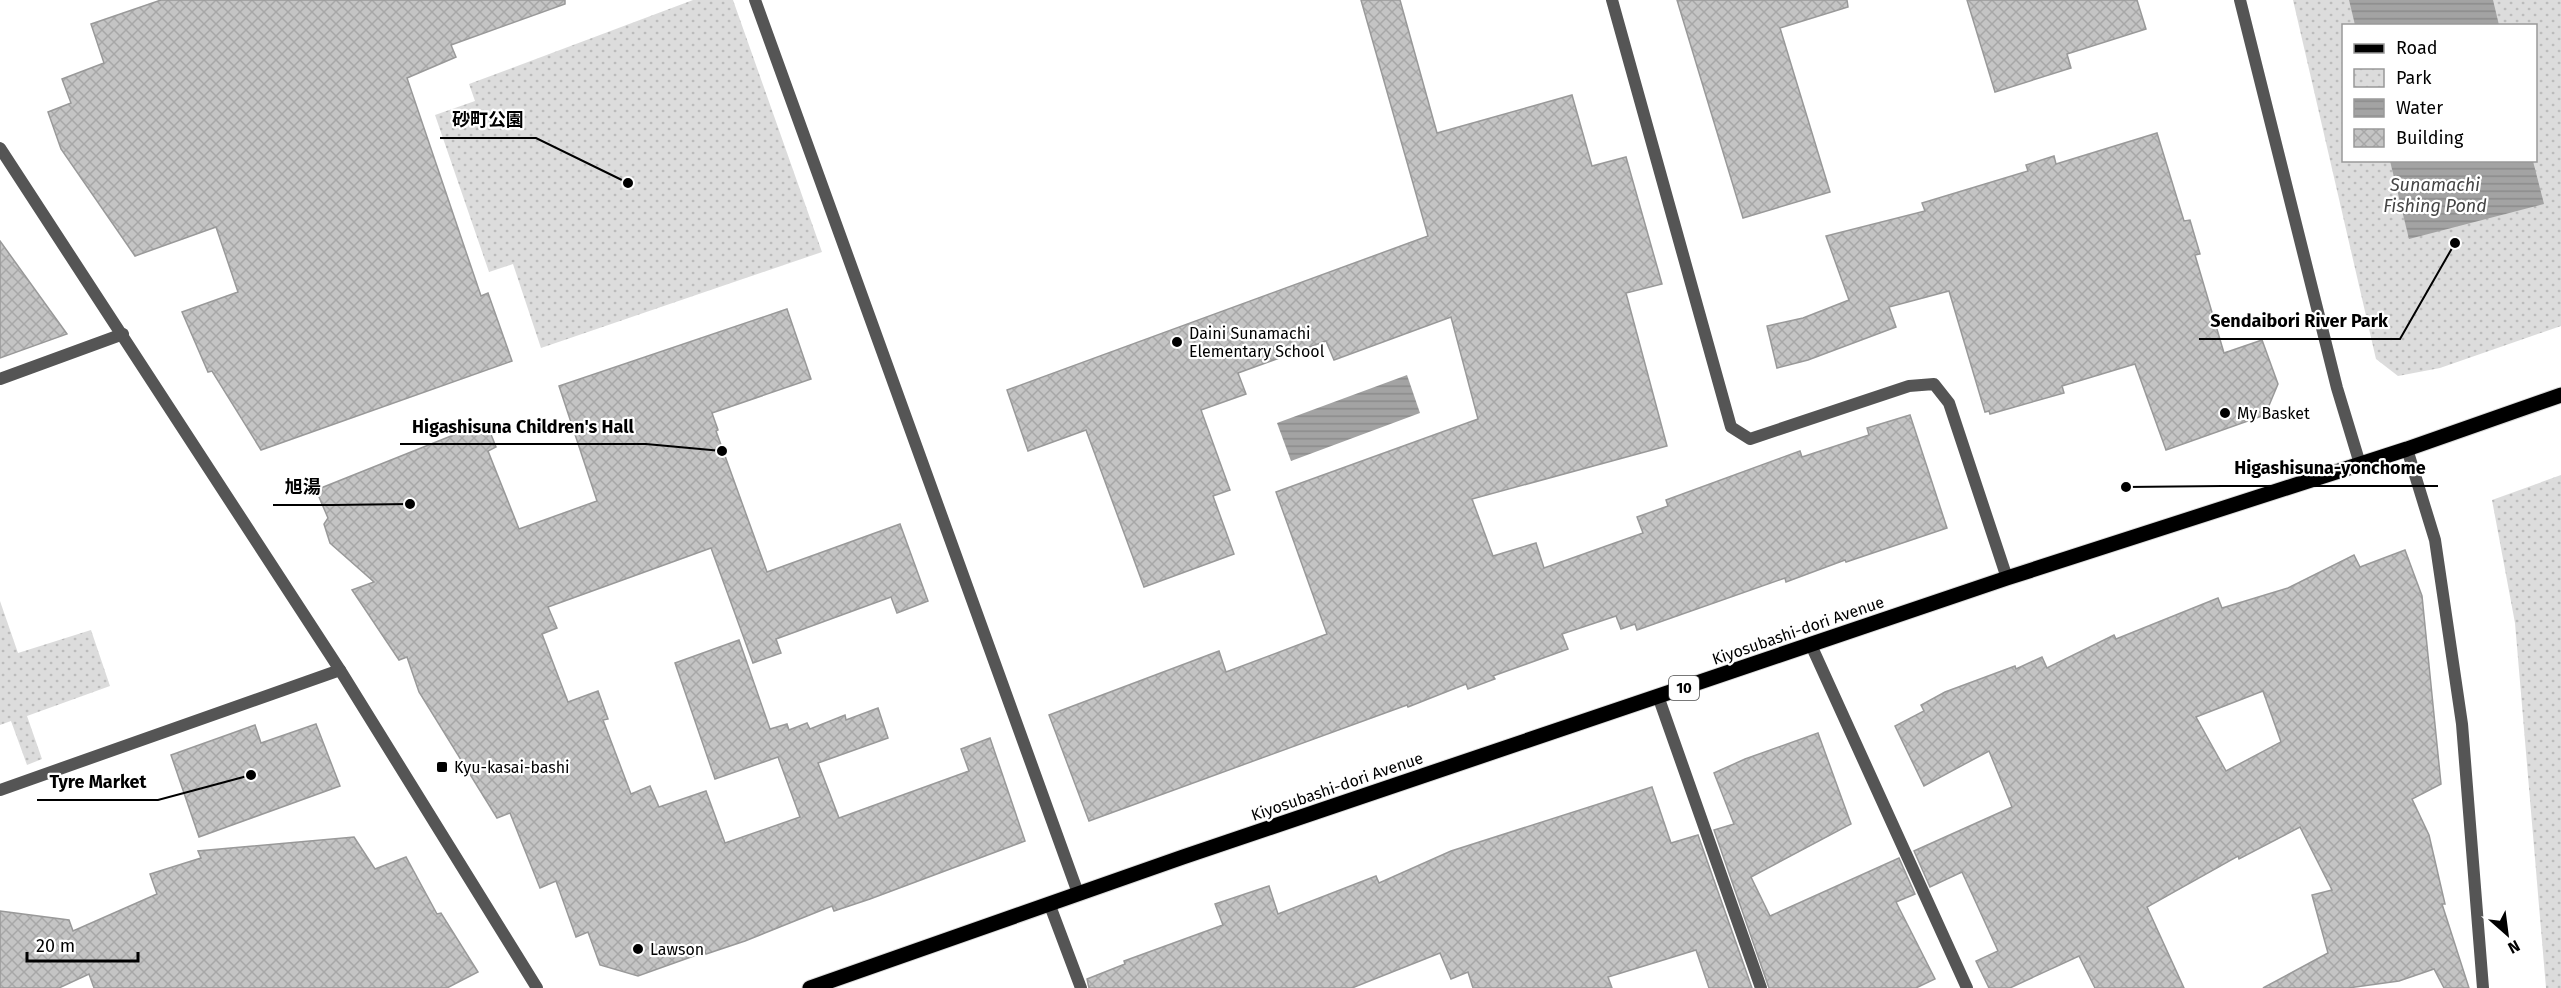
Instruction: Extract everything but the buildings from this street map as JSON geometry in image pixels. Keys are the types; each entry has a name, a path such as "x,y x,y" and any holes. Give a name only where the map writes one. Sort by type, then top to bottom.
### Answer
{"main road":[{"name":"Kiyosubashi-dori Avenue","path":"810,988 835,984 1049,903 1658,696 2007,578 2407,449 2561,395"}],"street":[{"path":"755,0 1078,893"},
{"path":"1612,0 1731,427 1750,439 1909,386 1934,384 1949,403 2007,578"},
{"path":"2240,0 2337,388 2360,464"},
{"path":"0,148 340,670 537,988"},
{"path":"0,379 123,334"},
{"path":"2407,449 2435,540 2462,724 2483,988"},
{"path":"1811,645 1967,988"},
{"path":"0,790 340,670"},
{"path":"1658,696 1761,988"},
{"path":"1049,903 1081,988"}],"green space":[{"path":"693,0 733,0 822,252 541,348 513,264 489,272 435,115 475,101 469,84"},
{"path":"2293,0 2561,0 2561,326 2440,368 2398,376 2376,359"},
{"path":"2561,475 2561,988 2546,988 2515,623 2492,500"},
{"path":"0,601 18,653 91,630 110,686 27,716 42,759 27,765 11,721 0,725"}],"water":[{"path":"2349,0 2493,0 2499,24 2355,24"},
{"name":"Sunamachi Fishing Pond","path":"2390,162 2533,162 2544,204 2409,239"},
{"path":"1407,375 1420,413 1291,461 1277,423"}],"place":[{"name":"砂町公園","path":"628,183"},
{"name":"Sendaibori River Park","path":"2455,243"},
{"name":"Daini Sunamachi Elementary School","path":"1177,342"},
{"name":"My Basket","path":"2225,413"},
{"name":"Higashisuna Children's Hall","path":"722,451"},
{"name":"Higashisuna-yonchome","path":"2126,487"},
{"name":"旭湯","path":"410,504"},
{"name":"Kyu-kasai-bashi","path":"442,767"},
{"name":"Tyre Market","path":"251,775"},
{"name":"Lawson","path":"638,949"}]}
